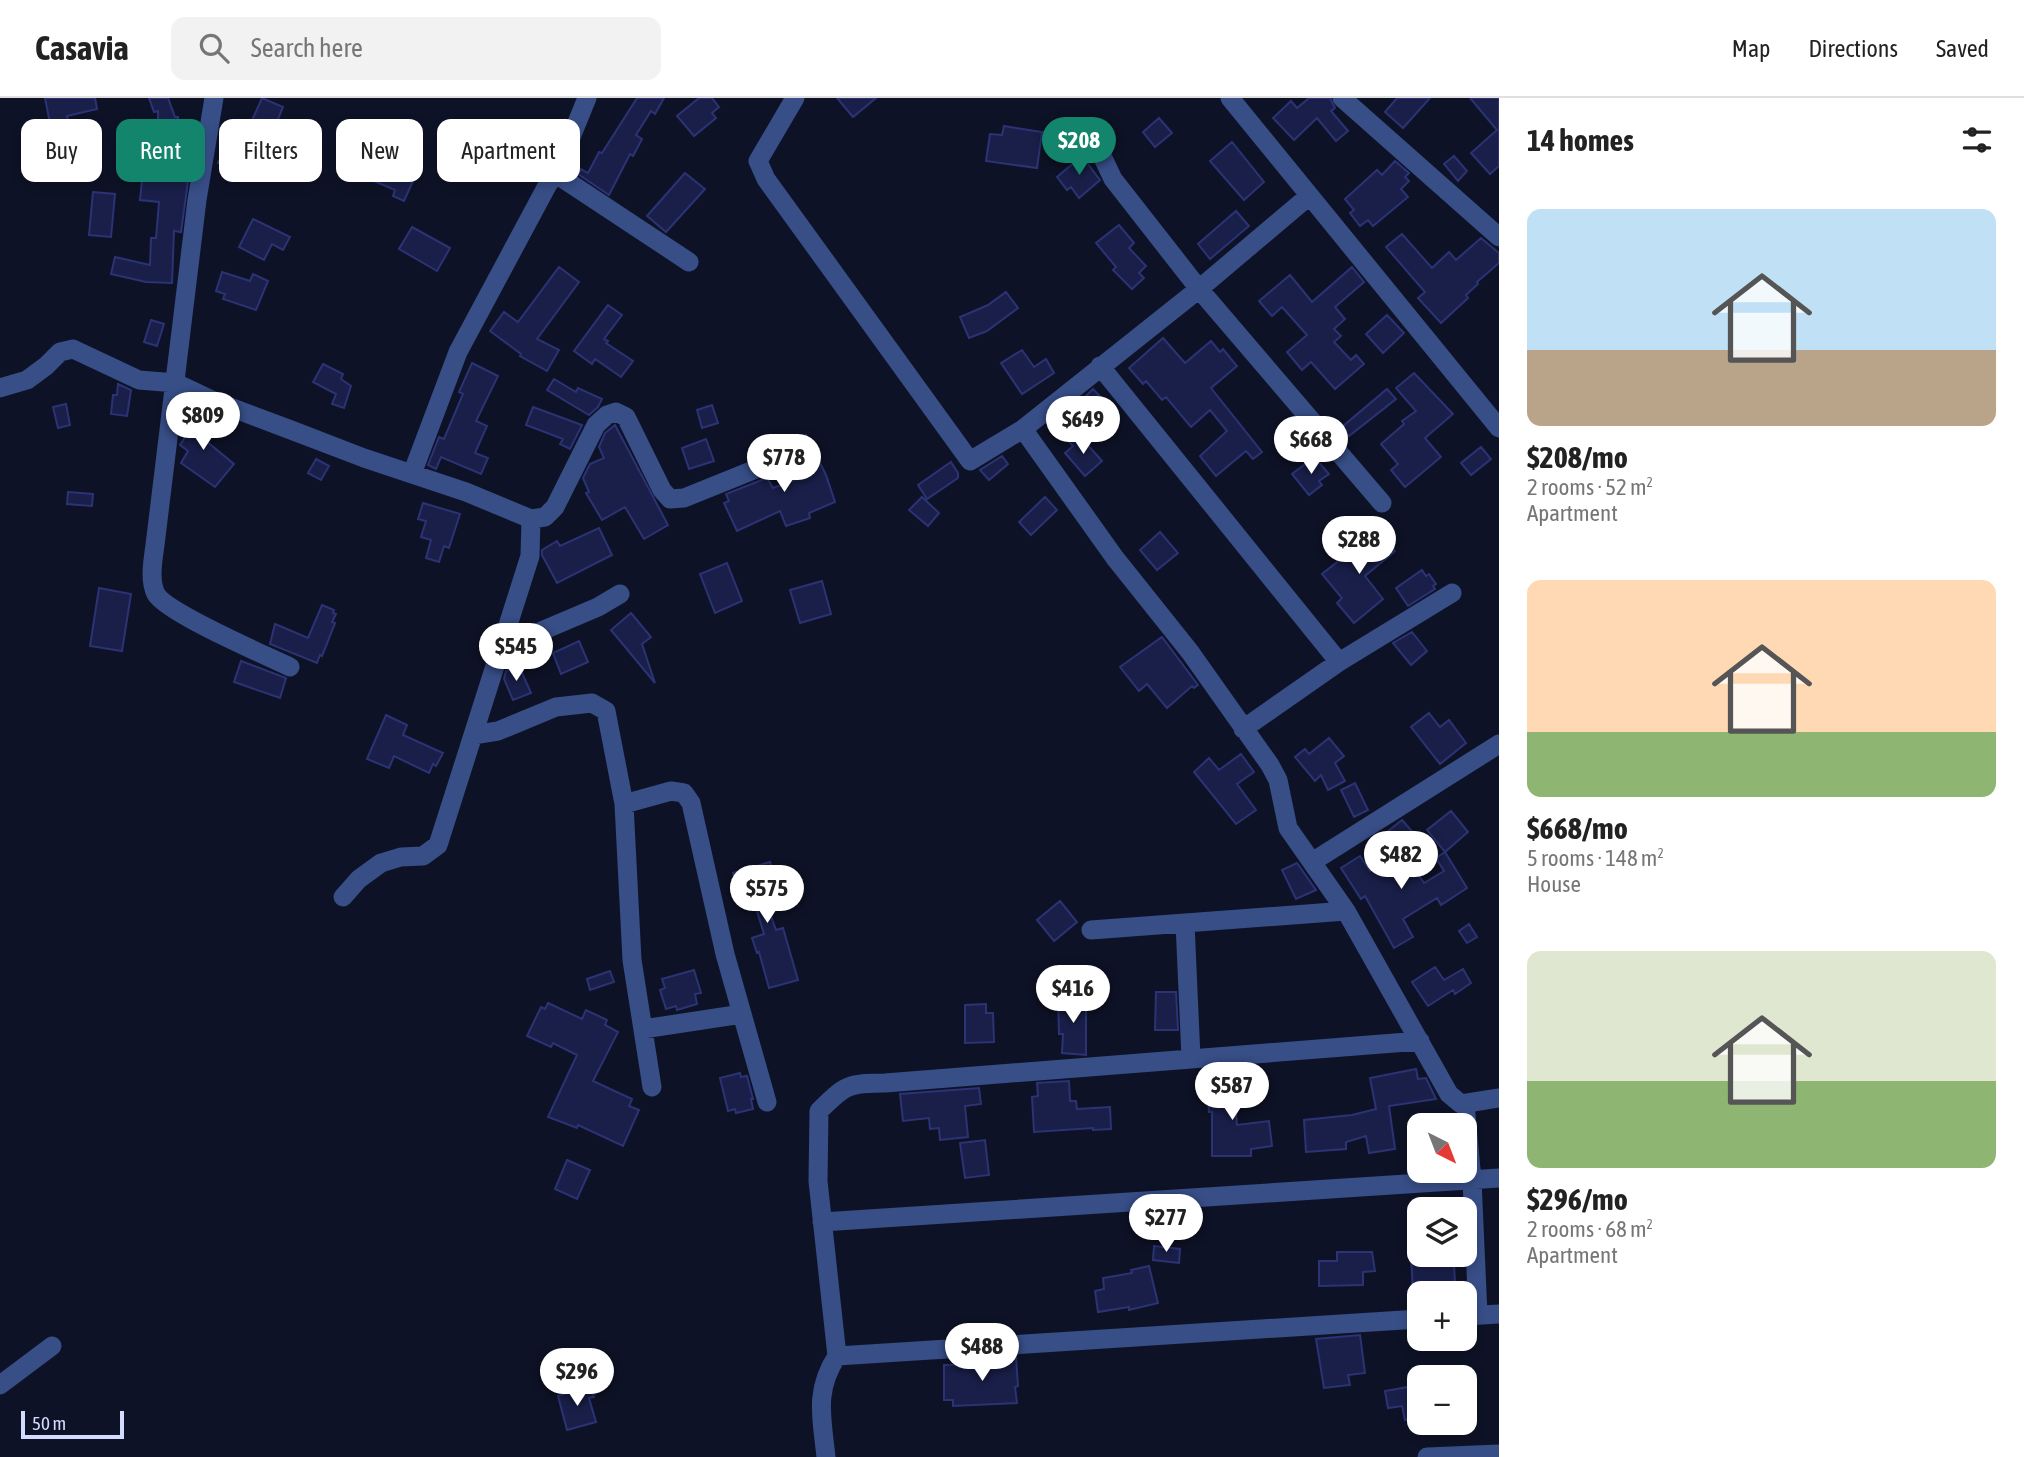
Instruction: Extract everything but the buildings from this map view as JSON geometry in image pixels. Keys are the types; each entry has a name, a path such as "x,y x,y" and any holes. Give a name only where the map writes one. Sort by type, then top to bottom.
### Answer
{"street":[{"path":"214,98 197,200 155,545 153,582 155,592 163,603 290,667"},
{"path":"578,119 587,98"},
{"path":"795,98 758,161 766,180 970,461 1023,429 1199,289 1309,196"},
{"path":"1230,98 1499,428"},
{"path":"1342,98 1499,237"},
{"path":"1103,158 1113,179 1199,289 1382,503"},
{"path":"412,474 458,352 550,182"},
{"path":"568,182 689,262"},
{"path":"0,388 27,380 60,352 73,349 139,380 176,383 252,416 466,492 531,519 545,517 555,507 596,425 607,415 616,412 626,417 662,490 670,499 684,498 783,458"},
{"path":"1100,366 1339,662"},
{"path":"1023,429 1115,558 1190,652 1270,765 1278,780 1287,826 1346,911 1449,1094 1456,1101 1465,1104 1499,1098"},
{"path":"343,897 359,879 381,863 401,857 423,856 438,845 530,555 531,519"},
{"path":"1243,729 1339,662 1451,593"},
{"path":"505,635 513,639 526,638 598,607 620,594"},
{"path":"473,736 498,731 556,707 592,703 606,712 624,804 632,960 652,1087"},
{"path":"1312,862 1499,744"},
{"path":"624,804 671,791 684,793 691,803 725,954 767,1102"},
{"path":"1091,930 1346,911"},
{"path":"1185,923 1191,1058"},
{"path":"643,1029 742,1014"},
{"path":"826,1457 820,1395 837,1356 818,1181 819,1111 834,1096 854,1083 885,1083 1420,1041"},
{"path":"1465,1104 1466,1113"},
{"path":"1477,1180 1499,1178"},
{"path":"822,1222 1426,1183"},
{"path":"1471,1281 1472,1183"},
{"path":"1477,1316 1499,1314"},
{"path":"837,1356 1407,1320"},
{"path":"0,1385 52,1346"},
{"path":"1427,1457 1499,1454"}]}
